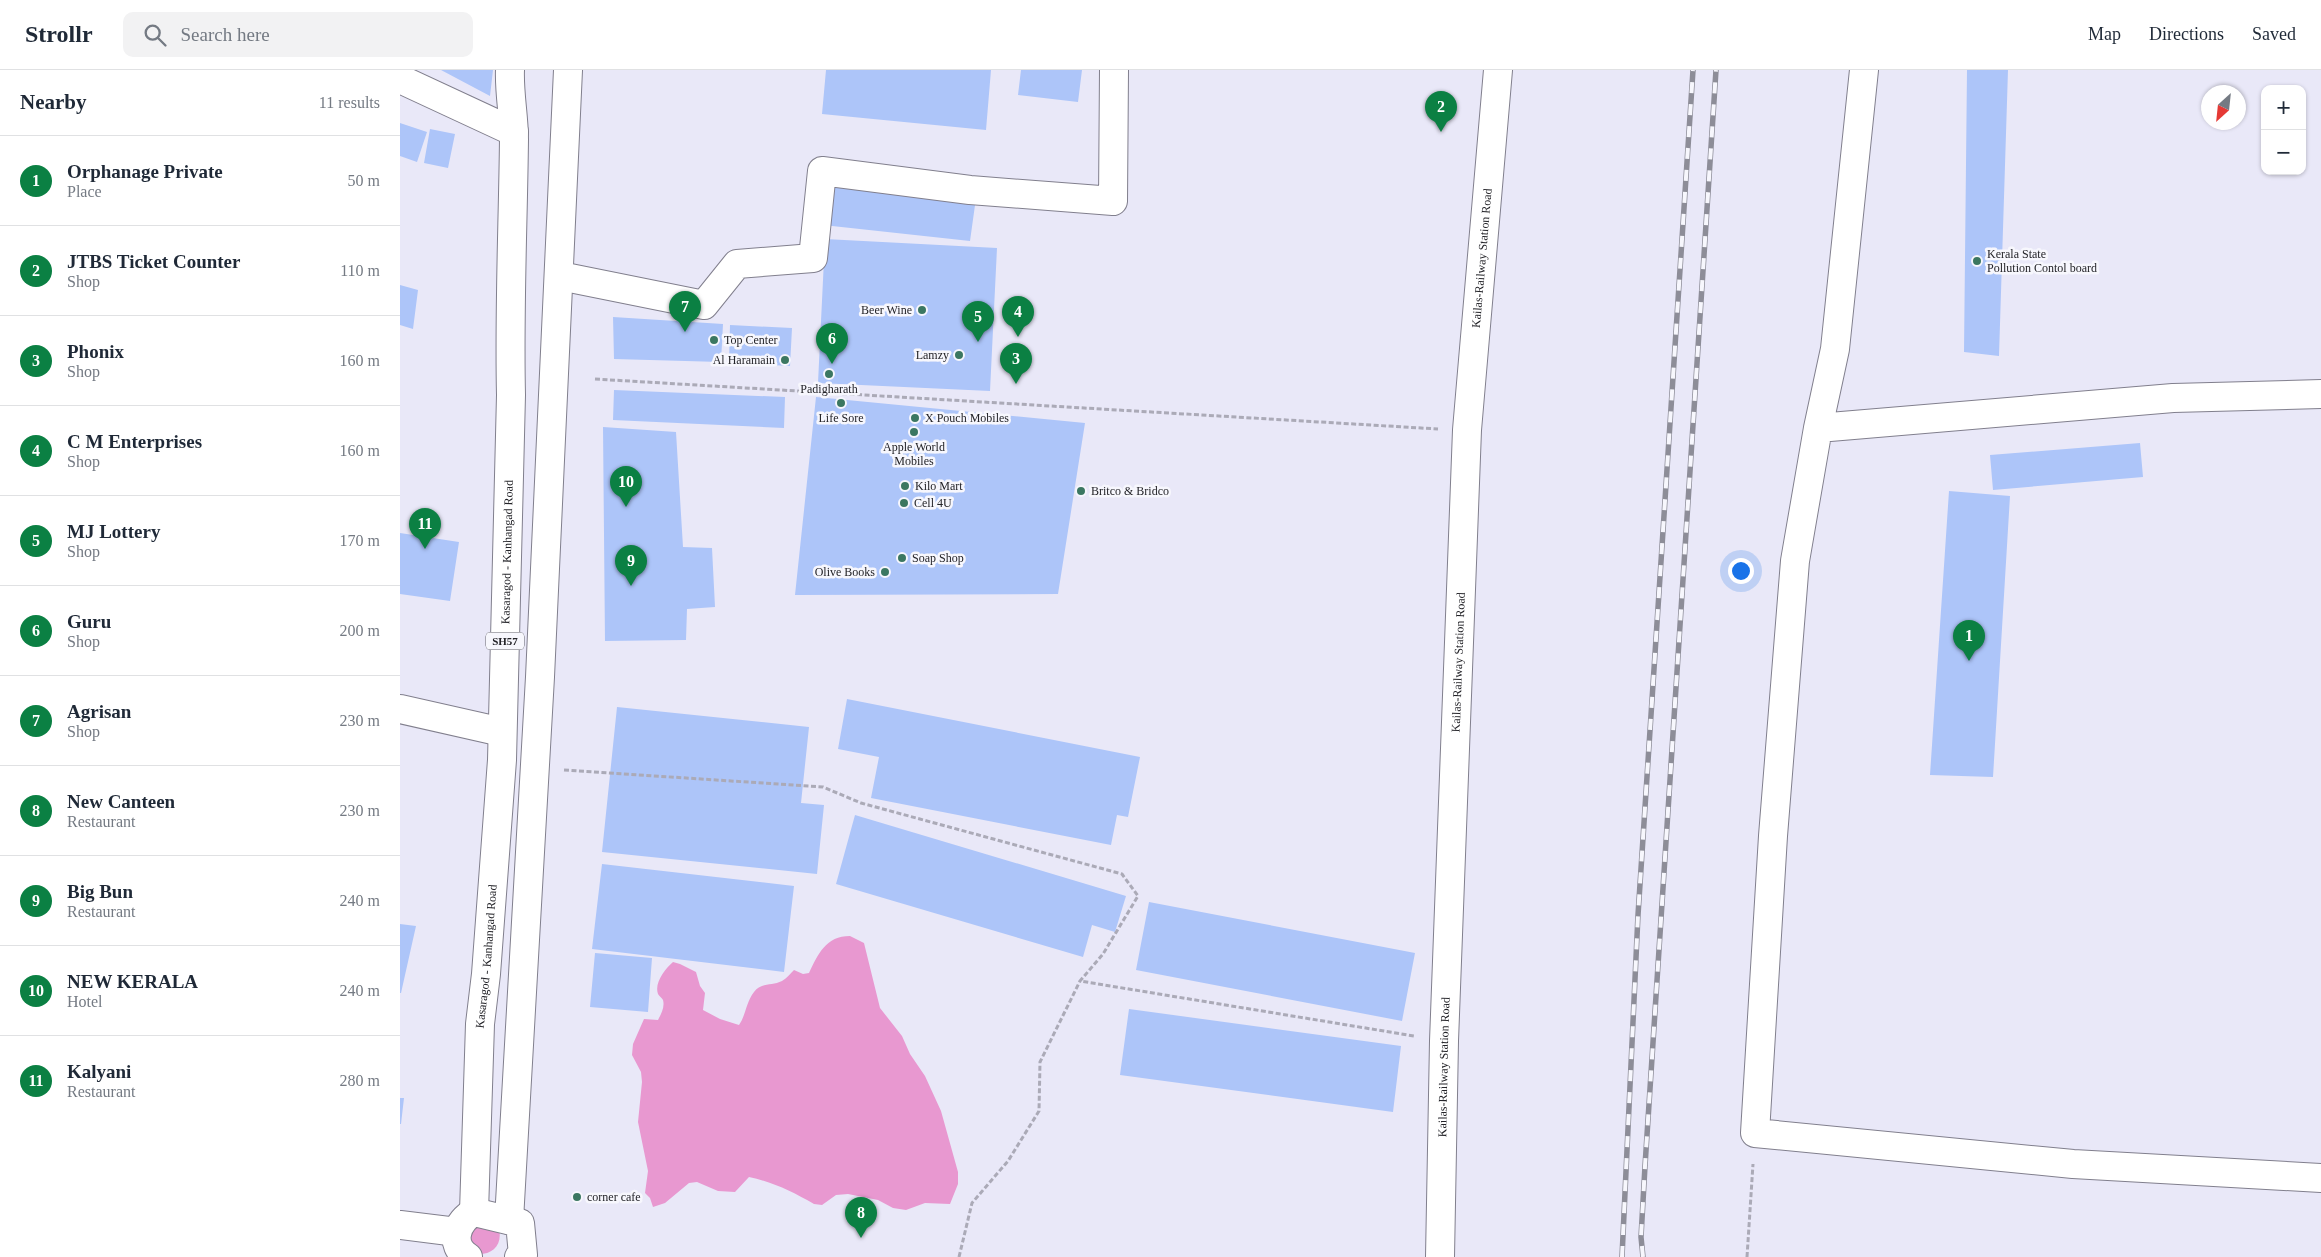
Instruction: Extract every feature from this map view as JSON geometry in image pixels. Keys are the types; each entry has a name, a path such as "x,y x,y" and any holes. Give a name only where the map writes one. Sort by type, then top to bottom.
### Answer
{"street":[{"name":"Kasaragod - Kanhangad Road","path":"465,1222 502,760 508,554 514,132 509,89 510,70"},
{"path":"509,1220 540,677 560,276 568,70"},
{"path":"560,276 704,305 738,264 813,258 822,171 970,190 1113,201 1114,70"},
{"name":"Kailas-Railway Station Road","path":"1440,1257 1444,1041 1467,430 1498,70"},
{"path":"1864,70 1835,349 1818,428 1795,561 1754,1133 2073,1164 2321,1178"},
{"path":"400,79 514,132"},
{"path":"1818,428 2173,398 2321,394"},
{"path":"400,709 502,732"},
{"path":"400,1225 509,1220 520,1223 524,1256"},
{"path":"465,1222 459,1248 468,1257"}],"path":[{"path":"595,379 1467,430"},
{"path":"534,768 823,787 861,803 1122,874 1138,896 1104,954 1080,981 1040,1062 1039,1111 1008,1161 972,1203 959,1257"},
{"path":"1080,981 1444,1041"},
{"path":"1747,1257 1754,1133"}],"shaded area":[{"path":"850,936 864,943 880,1008 902,1036 910,1054 925,1076 941,1111 958,1172 958,1184 950,1204 925,1203 906,1210 893,1208 878,1200 848,1194 836,1195 822,1205 814,1204 783,1188 749,1177 735,1192 718,1191 697,1182 689,1183 665,1203 653,1207 650,1198 645,1193 648,1171 638,1122 642,1082 641,1072 632,1055 633,1044 644,1019 658,1020 661,1013 663,1000 657,990 664,972 673,962 696,972 700,986 705,993 703,1010 720,1019 739,1025 749,1000 757,989 764,985 782,981 794,970 803,974 809,973 824,947 835,939"},
{"path":"468,1223 499,1229 499,1240 494,1249 486,1253 475,1254 463,1234"}],"building":[{"path":"441,70 493,70 490,96"},
{"path":"826,70 991,70 986,130 822,114"},
{"path":"1021,70 1082,70 1078,102 1018,95"},
{"path":"1967,70 2008,70 1999,356 1964,352"},
{"path":"400,123 427,132 417,162 400,156"},
{"path":"430,129 455,134 448,168 424,163"},
{"path":"827,178 976,198 970,241 823,225"},
{"path":"825,239 997,248 990,391 818,383"},
{"path":"400,285 418,290 413,329 400,325"},
{"path":"613,317 723,324 721,362 614,359"},
{"path":"730,325 792,328 790,366 729,363"},
{"path":"614,390 785,397 784,428 613,420"},
{"path":"816,397 1085,423 1058,594 795,595"},
{"path":"603,427 676,432 683,547 712,548 715,607 687,609 686,640 605,641"},
{"path":"2140,443 2143,477 1993,490 1990,455"},
{"path":"1949,491 2010,496 1993,777 1930,775"},
{"path":"400,533 459,542 450,601 400,594"},
{"path":"847,699 1140,757 1128,817 1117,815 1111,845 871,798 879,757 838,749"},
{"path":"617,707 809,727 801,803 824,805 817,874 602,852"},
{"path":"855,815 1126,896 1115,932 1092,925 1083,957 836,884"},
{"path":"602,864 794,886 784,972 592,949"},
{"path":"1149,902 1415,953 1402,1021 1136,970"},
{"path":"400,924 416,926 401,993 400,993"},
{"path":"595,953 652,958 648,1012 590,1007"},
{"path":"1129,1009 1401,1046 1393,1112 1120,1075"},
{"path":"400,1098 404,1098 401,1124 400,1124"}],"railway":[{"path":"1622,1257 1638,915 1693,70"},
{"path":"1643,1257 1641,1237 1645,1166 1716,70"}],"place":[{"name":"JTBS Ticket Counter","path":"1441,132"},
{"name":"Kerala State Pollution Contol board","path":"1977,261"},
{"name":"Beer Wine","path":"922,310"},
{"name":"Agrisan","path":"685,332"},
{"name":"C M Enterprises","path":"1018,337"},
{"name":"Top Center","path":"714,340"},
{"name":"MJ Lottery","path":"978,342"},
{"name":"Lamzy","path":"959,355"},
{"name":"Al Haramain","path":"785,360"},
{"name":"Guru","path":"832,364"},
{"name":"Padigharath","path":"829,374"},
{"name":"Phonix","path":"1016,384"},
{"name":"Life Sore","path":"841,403"},
{"name":"X Pouch Mobiles","path":"915,418"},
{"name":"Apple World Mobiles","path":"914,432"},
{"name":"Kilo Mart","path":"905,486"},
{"name":"Britco & Bridco","path":"1081,491"},
{"name":"Cell 4U","path":"904,503"},
{"name":"NEW KERALA","path":"626,507"},
{"name":"Kalyani","path":"425,549"},
{"name":"Soap Shop","path":"902,558"},
{"name":"Olive Books","path":"885,572"},
{"name":"Big Bun","path":"631,586"},
{"name":"Orphanage Private","path":"1969,661"},
{"name":"corner cafe","path":"577,1197"},
{"name":"New Canteen","path":"861,1238"}]}
